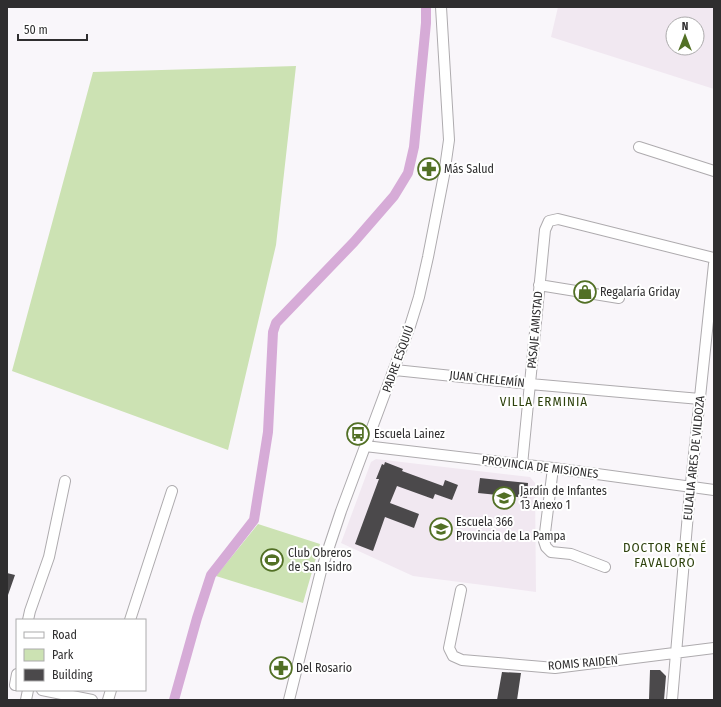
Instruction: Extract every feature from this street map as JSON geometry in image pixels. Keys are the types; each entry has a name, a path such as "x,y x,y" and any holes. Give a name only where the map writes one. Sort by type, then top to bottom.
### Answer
{"street":[{"name":"PADRE ESQUIÚ","path":"289,700 321,571 341,511 395,370 421,291 444,175 449,140 441,7"},
{"path":"639,147 714,171"},
{"name":"PASAJE AMISTAD","path":"522,465 545,230 549,221 558,219 714,258"},
{"name":"EULALIA ARES DE VILDOZA","path":"672,700 690,487 714,264"},
{"path":"539,285 619,298"},
{"name":"JUAN CHELEMÍN","path":"395,370 700,399"},
{"name":"PROVINCIA DE MISIONES","path":"365,446 553,468 714,490"},
{"path":"553,468 544,542 546,547 551,552 570,554 605,567"},
{"path":"28,619 49,556 65,481"},
{"path":"130,619 172,490"},
{"name":"ROMIS RAIDEN","path":"461,590 449,648 452,656 462,660 555,668 676,654 714,648"},
{"path":"47,691 92,700"}],"shaded area":[{"path":"558,7 714,7 714,89 551,37"},
{"name":"Escuela 366 Provincia de La Pampa","path":"376,459 530,477 535,483 536,592 413,576 341,543 371,462"}],"green space":[{"path":"296,66 276,245 228,450 12,371 93,72"},
{"name":"Club Obreros de San Isidro","path":"258,524 320,544 303,603 216,576"}],"building":[{"path":"385,462 403,469 402,471 443,486 445,480 458,485 452,500 435,494 433,499 397,486 390,503 419,514 414,528 385,517 373,551 355,544 379,479 376,479 382,464 384,465"},
{"path":"480,478 528,483 527,498 478,493"},
{"path":"7,573 15,575 8,595 7,595"},
{"path":"650,670 660,670 666,676 664,700 649,700"},
{"path":"502,672 521,673 517,700 497,700"}],"waterway":[{"path":"174,700 197,618 211,575 254,520 268,432 273,332 276,323 354,242 394,196 408,173 414,147 426,23 426,7"}],"place":[{"name":"Más Salud","path":"429,169"},
{"name":"Regalaría Griday","path":"585,292"},
{"name":"Escuela Lainez","path":"358,434"},
{"name":"Jardín de Infantes 13 Anexo 1","path":"504,498"},
{"name":"Escuela 366 Provincia de La Pampa","path":"441,529"},
{"name":"Club Obreros de San Isidro","path":"272,560"},
{"name":"Del Rosario","path":"281,668"}],"district":[{"name":"VILLA ERMINIA","path":"544,401"},
{"name":"DOCTOR RENÉ FAVALORO","path":"665,554"}]}
